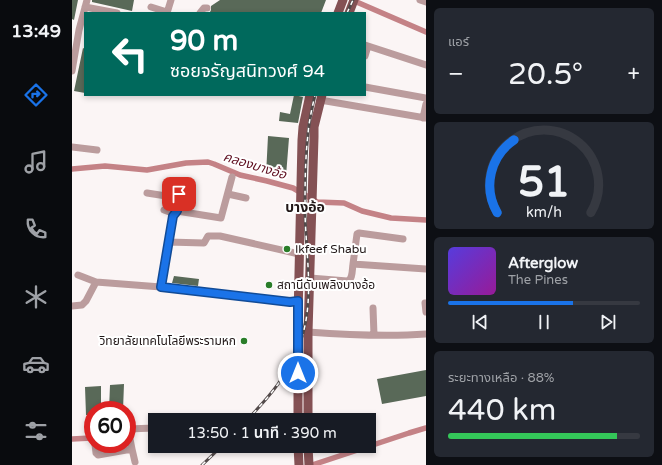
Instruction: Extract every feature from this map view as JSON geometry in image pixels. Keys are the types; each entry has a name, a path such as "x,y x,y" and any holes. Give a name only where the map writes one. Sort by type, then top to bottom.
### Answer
{"main road":[{"path":"338,12 343,0"},
{"path":"349,12 353,1"},
{"path":"298,413 300,188 303,127 310,96"},
{"path":"308,413 308,332 314,127 321,97"},
{"path":"299,277 310,278"},
{"path":"298,301 309,301"},
{"path":"308,453 309,463"}],"street":[{"path":"151,7 167,12 171,0"},
{"path":"420,0 426,2"},
{"path":"86,3 114,12"},
{"path":"201,12 204,8 207,8"},
{"path":"72,71 84,17"},
{"path":"367,45 426,64"},
{"path":"366,87 426,98"},
{"path":"321,97 424,118 426,104"},
{"path":"72,147 97,150"},
{"path":"164,210 222,218 232,177"},
{"path":"147,193 179,196 176,212 173,216 161,287"},
{"path":"228,194 246,198"},
{"path":"310,278 347,282 350,281 358,233 403,239"},
{"path":"168,242 204,244 208,236 220,236 299,254"},
{"path":"353,264 426,269"},
{"path":"78,276 96,282 161,287 290,302 298,301"},
{"path":"72,306 82,305 86,302 96,282"},
{"path":"425,303 426,312"},
{"path":"373,308 374,336"},
{"path":"308,332 374,336 426,334"},
{"path":"136,429 148,428"},
{"path":"96,453 98,455 109,453"},
{"path":"133,453 135,462"}],"building":[{"path":"72,0 78,0 74,20 72,19"},
{"path":"92,0 134,0 132,11 92,2"},
{"path":"220,0 326,0 321,12 210,12 211,6"},
{"path":"83,48 84,93 74,91"},
{"path":"294,96 303,97 298,123 279,121 280,112 290,114"},
{"path":"268,136 289,138 286,176 266,175"},
{"path":"174,276 199,279 198,286 172,283"},
{"path":"426,370 426,396 382,404 377,379"},
{"path":"124,384 123,401 109,401 110,385"},
{"path":"101,386 101,401 86,401 85,387"}],"waterway":[{"path":"352,0 426,32"},
{"name":"คลองบางอ้อ","path":"72,169 105,166 147,170 186,163 208,162 240,175 293,188 317,202 344,203 362,211 391,218 426,220"},
{"path":"312,465 426,428"},
{"path":"72,439 84,438"}],"railway":[{"path":"347,12 353,0"},
{"path":"253,413 285,374 296,354 305,327 308,295 308,262 305,213 306,164 309,124 315,96"},
{"path":"202,465 215,453"}],"place":[{"name":"Ikfeef Shabu","path":"287,249"},
{"name":"สถานีดับเพลิงบางอ้อ","path":"269,285"},
{"name":"วิทยาลัยเทคโนโลยีพระรามหก","path":"244,341"}],"district":[{"name":"บางอ้อ","path":"305,207"}],"route":[{"path":"179,194 177,211 173,216 161,287 290,302 298,301 298,373"}]}
